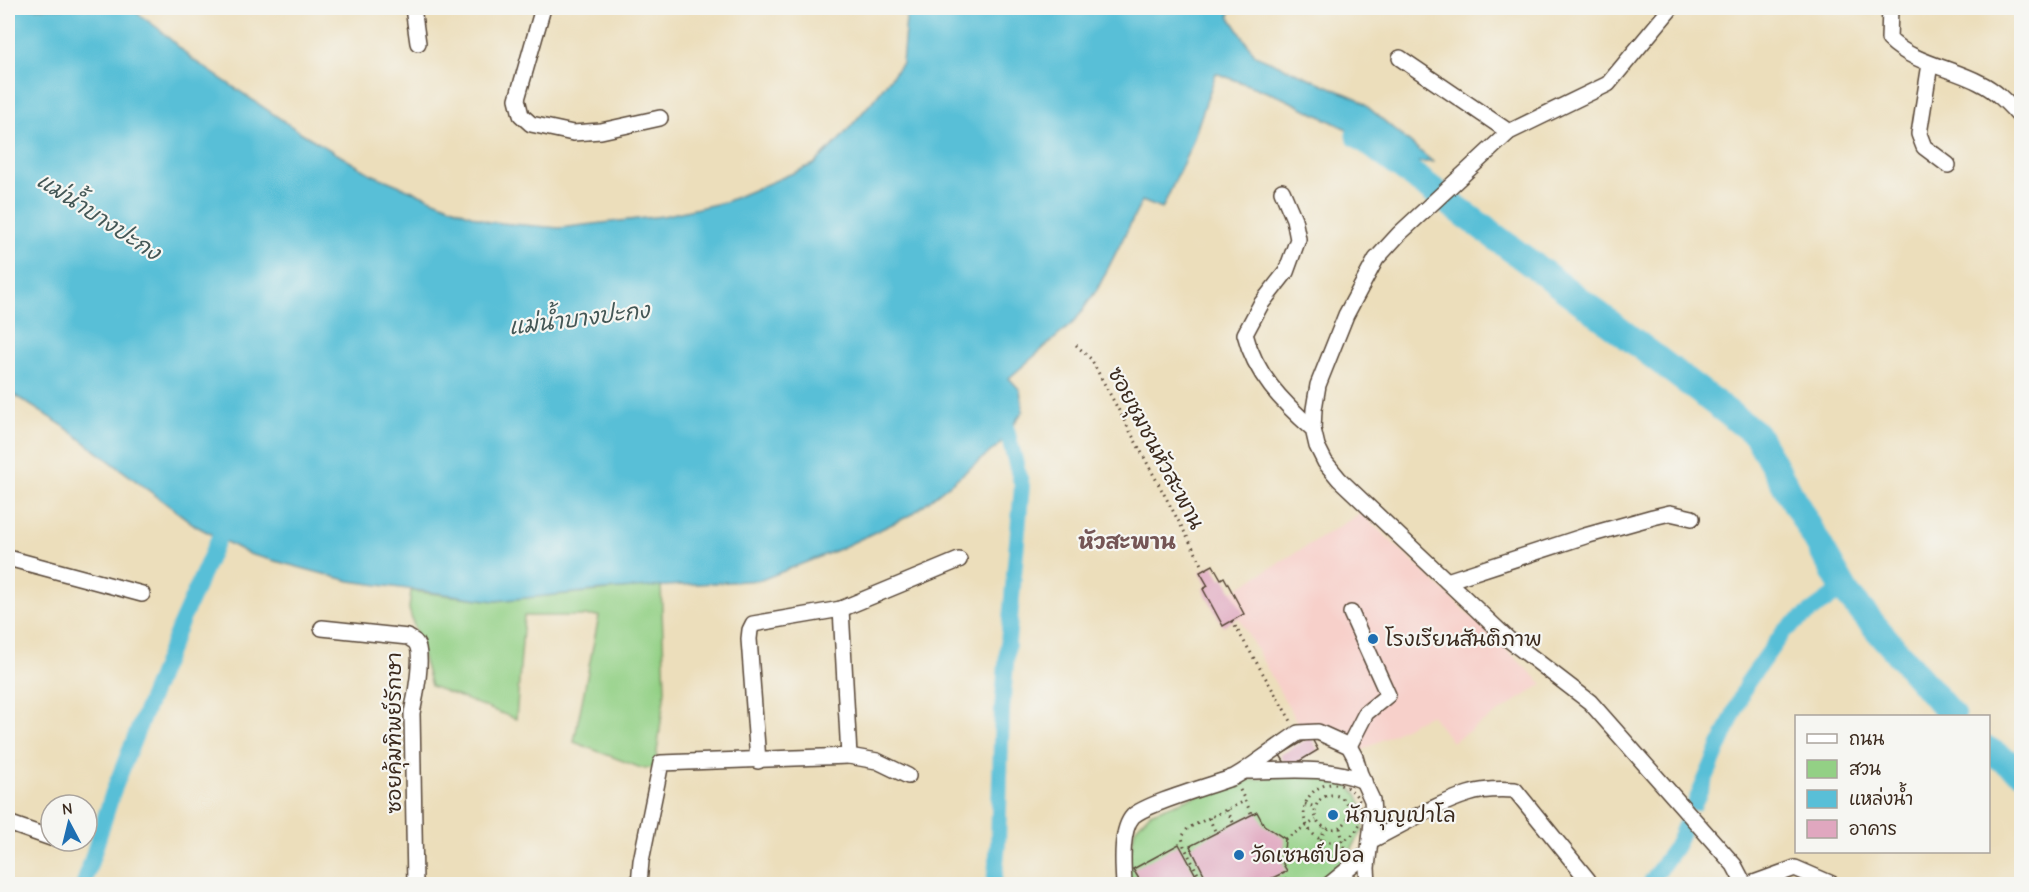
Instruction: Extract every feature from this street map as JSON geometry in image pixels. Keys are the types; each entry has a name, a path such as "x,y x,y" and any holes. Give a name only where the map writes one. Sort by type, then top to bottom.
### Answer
{"street":[{"path":"413,8 418,43"},
{"path":"543,8 517,99 521,115 531,124 573,133 601,131 660,118"},
{"path":"1671,8 1608,84 1509,132 1466,170 1376,259 1346,315 1318,385 1313,429 1317,446 1325,462 1339,479 1508,639 1590,702 1734,865 1744,885"},
{"path":"1890,8 1889,39 1898,48 1930,64 1982,83 2004,100 2022,119"},
{"path":"1400,58 1509,132"},
{"path":"1930,64 1919,134 1924,147 1948,165"},
{"path":"1282,192 1294,219 1298,239 1286,272 1261,304 1245,334 1249,350 1273,389 1288,407 1313,429"},
{"path":"1446,581 1585,536 1653,517 1670,513 1692,518"},
{"path":"8,558 142,594"},
{"path":"758,761 750,630 753,624 841,609 959,560"},
{"path":"841,609 849,756"},
{"path":"1349,746 1366,713 1388,695 1351,613"},
{"name":"ซอยคุ้มทิพย์รักษา","path":"322,627 408,637 416,642 419,650 418,691 412,713 415,885"},
{"path":"1124,885 1125,833 1133,817 1149,807 1239,774 1298,733 1318,732 1349,746 1372,800 1368,885"},
{"path":"639,885 641,861 661,763 849,756 877,761 908,776"},
{"path":"1239,774 1319,769 1345,773 1364,781"},
{"path":"1330,885 1369,847 1468,794 1494,789 1515,790 1588,880"},
{"path":"8,823 39,834"},
{"path":"1751,885 1795,868 1832,885"}],"path":[{"name":"ซอยชุมชนหัวสะพาน","path":"1076,345 1091,359 1205,570"},
{"path":"1232,621 1298,733"},
{"path":"1239,774 1245,801 1251,815"},
{"path":"1336,796 1340,785"},
{"path":"1340,785 1354,793 1360,801 1362,820 1351,837 1333,843 1321,840 1315,837 1306,826 1303,812 1305,804 1310,794 1318,788 1340,785"},
{"path":"1336,796 1347,803 1349,817 1340,828 1334,830 1325,828 1316,820 1316,807 1325,797 1336,796"},
{"path":"1203,885 1182,837 1188,828 1245,801"},
{"path":"1305,804 1316,807"},
{"path":"1227,810 1234,824"},
{"path":"1349,817 1362,820"},
{"path":"1209,818 1216,832"},
{"path":"1286,839 1316,820"},
{"path":"1321,840 1325,828"},
{"path":"1340,828 1348,868"},
{"path":"1282,873 1288,885"}],"shaded area":[{"name":"โรงเรียนสันติภาพ","path":"1361,513 1543,684 1452,742 1431,714 1359,752 1343,735 1325,726 1298,724 1226,595"}],"green space":[{"path":"661,585 665,690 655,768 641,768 574,742 599,616 524,616 516,719 431,686 409,609 411,591 495,601"},
{"path":"1313,774 1342,780 1357,794 1365,813 1363,830 1345,860 1319,884 1129,884 1129,859 1135,829 1150,813 1236,781"}],"water":[{"name":"แม่น้ำบางปะกง","path":"8,8 130,8 159,29 192,59 300,132 371,174 488,222 559,228 663,216 725,202 814,164 839,140 902,63 907,8 1231,8 1229,16 1255,55 1358,99 1433,162 1395,163 1359,135 1283,98 1216,73 1191,146 1162,209 1142,201 1098,288 1075,321 1009,378 1020,390 1023,411 999,445 911,515 837,550 761,580 603,590 495,601 350,581 249,554 196,526 62,425 8,391"}],"building":[{"path":"1213,565 1221,579 1224,577 1244,614 1223,626 1203,589 1208,586 1200,572"},
{"path":"1311,737 1318,750 1288,768 1280,755"},
{"name":"วัดเซนต์ปอล","path":"1257,812 1264,825 1285,839 1283,864 1287,871 1260,884 1209,884 1190,846"},
{"path":"1179,844 1198,879 1189,884 1142,884 1133,869"}],"waterway":[{"path":"1359,135 1756,434 1847,594 1951,715"},
{"path":"994,884 998,844 1002,709 1022,486 1002,412"},
{"path":"84,884 113,792 179,627 228,517"},
{"path":"1695,803 1747,683 1784,631 1845,587"},
{"path":"1990,751 2022,771"},
{"path":"1649,884 1676,846 1684,827"}],"place":[{"name":"โรงเรียนสันติภาพ","path":"1373,639"},
{"name":"นักบุญเปาโล","path":"1333,815"},
{"name":"วัดเซนต์ปอล","path":"1239,855"}],"district":[{"name":"หัวสะพาน","path":"1127,541"}]}
